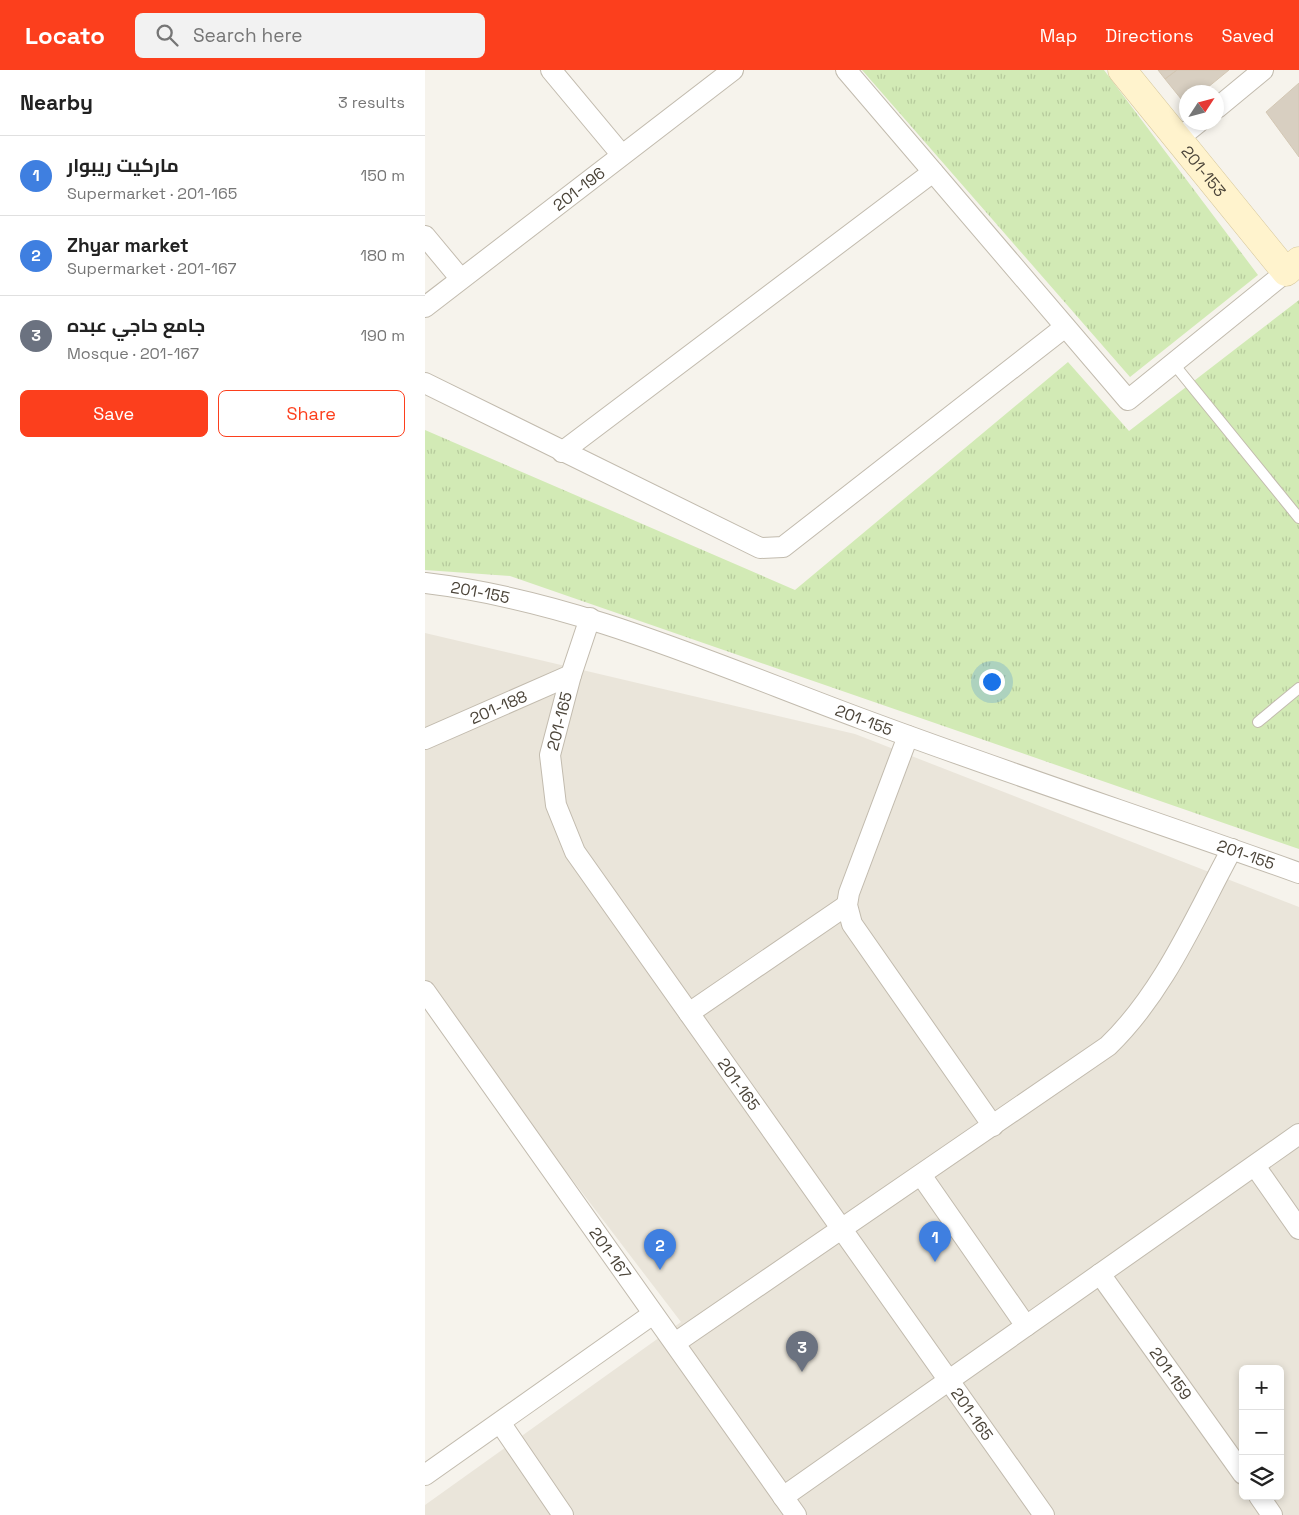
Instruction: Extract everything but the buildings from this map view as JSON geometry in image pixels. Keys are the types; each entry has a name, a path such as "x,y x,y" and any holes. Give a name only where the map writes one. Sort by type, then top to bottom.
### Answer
{"street":[{"path":"551,70 621,154"},
{"name":"201-196","path":"425,307 621,154 733,70"},
{"path":"846,70 1128,400 1292,266"},
{"name":"201-153","path":"1122,70 1179,140 1292,266"},
{"path":"1224,102 1263,70"},
{"path":"1179,140 1190,130"},
{"path":"562,452 933,172"},
{"path":"425,236 460,278"},
{"path":"425,383 760,548 783,547 1065,327"},
{"name":"201-155","path":"425,583 488,593 590,618 908,736 1299,873"},
{"name":"201-165","path":"590,618 571,675 550,755 556,805 575,852 1044,1515"},
{"name":"201-188","path":"425,739 571,675"},
{"path":"908,736 849,893 847,905 852,924 993,1126"},
{"path":"675,1343 1086,1063 1128,1027 1160,982 1232,849"},
{"path":"689,1013 847,905"},
{"name":"201-167","path":"425,991 796,1515"},
{"path":"783,1497 1299,1134"},
{"path":"1255,1166 1299,1229"},
{"path":"921,1175 1026,1326"},
{"name":"201-159","path":"1100,1274 1239,1468"},
{"path":"425,1475 501,1424 653,1314"},
{"path":"501,1424 563,1515"},
{"path":"1262,1500 1272,1515"}],"lane":[{"path":"1173,363 1299,518"},
{"path":"1257,722 1299,688"}],"shaded area":[{"path":"425,633 855,734 1299,907 1299,1515 425,1515 425,1505 681,1322 425,987"}],"green space":[{"path":"862,70 1104,70 1258,275 1130,377"},
{"path":"1299,300 1299,849 510,576 425,570 425,430 795,590 1068,362 1129,431"}],"place":[{"name":"ماركيت ريبوار","path":"935,1262"},
{"name":"Zhyar market","path":"660,1270"},
{"name":"جامع حاجي عبده","path":"802,1372"}]}
